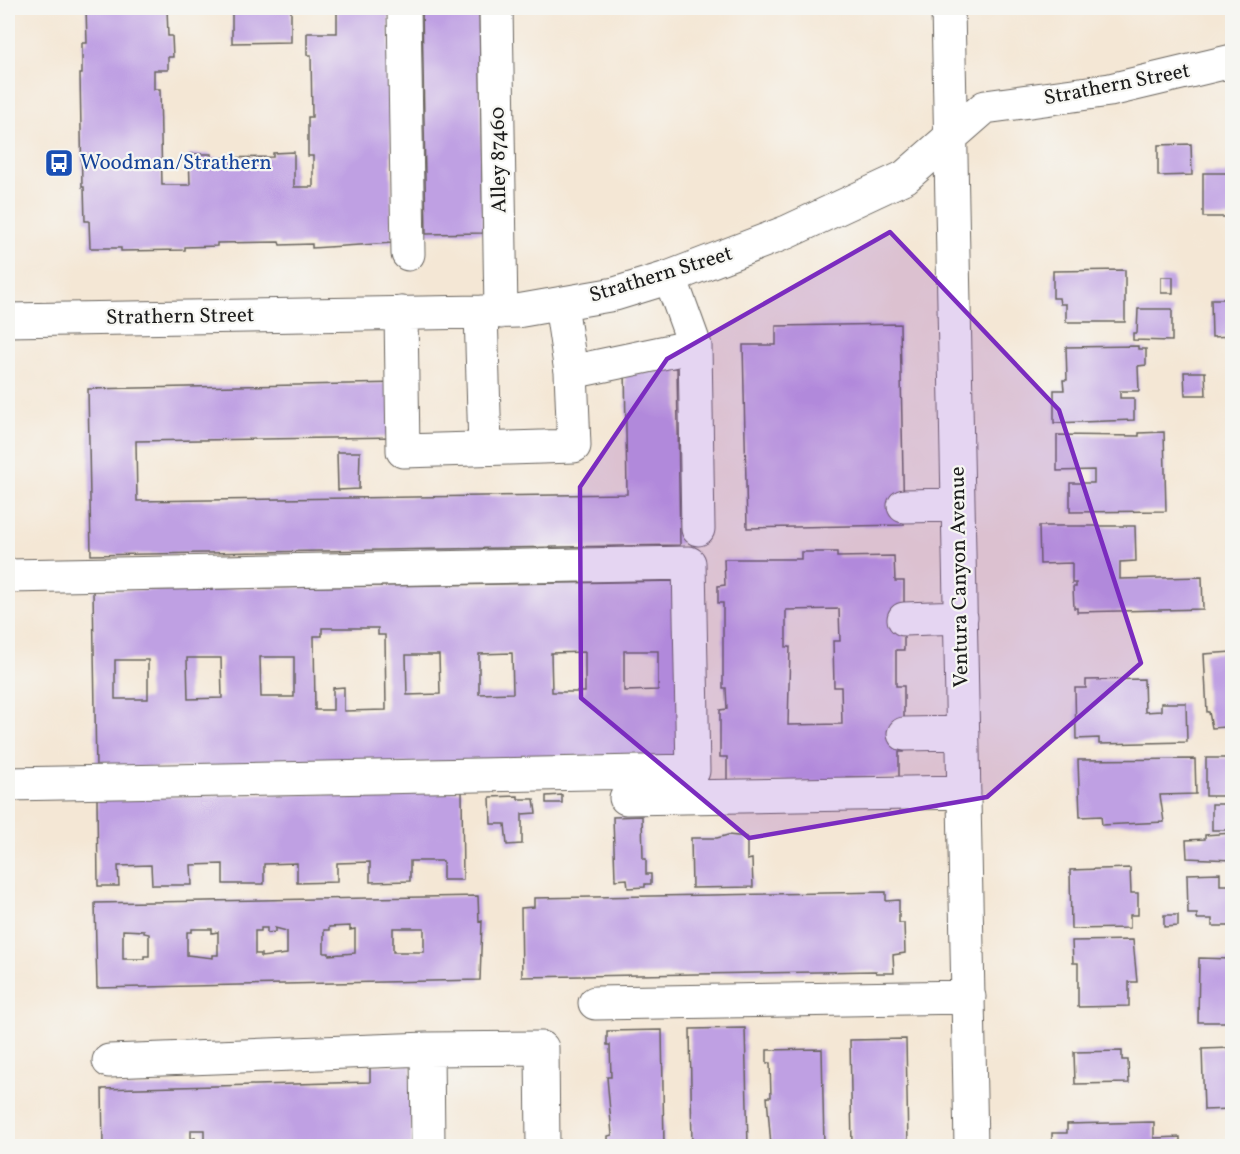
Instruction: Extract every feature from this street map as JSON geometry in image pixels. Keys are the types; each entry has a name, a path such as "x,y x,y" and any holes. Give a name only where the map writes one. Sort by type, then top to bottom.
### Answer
{"street":[{"path":"404,8 408,254"},
{"name":"Alley 87460","path":"485,448 491,312 496,8"},
{"name":"Ventura Canyon Avenue","path":"948,8 971,1146"},
{"name":"Strathern Street","path":"8,320 491,312 561,304 615,294 670,277 788,232 905,177 985,107 1110,90 1233,61"},
{"path":"670,277 695,346 698,529"},
{"path":"400,313 403,451 574,446 571,372 561,304"},
{"path":"571,372 695,346"},
{"path":"904,507 958,505"},
{"path":"8,576 689,563 693,771 8,784"},
{"path":"904,619 961,617"},
{"path":"904,734 963,733"},
{"path":"627,798 964,792"},
{"path":"595,1003 969,997"},
{"path":"109,1061 427,1049 542,1048 543,1146"},
{"path":"427,1049 428,1146"}],"highlighted area":[{"path":"890,232 1059,410 1141,663 987,797 749,838 581,698 580,487 667,359"}],"building":[{"path":"86,8 167,8 168,36 172,36 173,57 168,57 168,70 154,70 154,89 160,89 162,185 190,185 189,154 211,154 211,158 273,157 273,153 294,152 294,187 313,187 313,156 308,156 308,117 312,117 311,55 307,55 307,33 337,33 337,8 389,8 392,243 312,248 312,244 280,245 279,242 217,243 217,246 185,247 185,250 121,251 121,248 90,248 89,221 85,221 84,187 82,187 80,74 82,74 82,43 87,43"},
{"path":"232,8 291,8 291,42 232,43"},
{"path":"422,8 479,8 483,233 426,234"},
{"path":"1191,144 1192,175 1158,176 1158,145"},
{"path":"1203,173 1232,173 1232,217 1203,217"},
{"path":"1125,270 1125,322 1066,322 1066,304 1060,304 1059,298 1053,298 1053,271"},
{"path":"1161,277 1173,277 1173,293 1161,293"},
{"path":"1211,299 1232,299 1232,336 1212,337"},
{"path":"1138,309 1172,309 1172,341 1133,340 1133,333 1137,333"},
{"path":"900,324 904,525 747,528 743,345 776,345 776,326"},
{"path":"1138,346 1138,349 1146,349 1146,365 1138,366 1139,391 1120,391 1120,398 1134,398 1134,420 1054,423 1054,390 1064,390 1063,380 1067,380 1066,347"},
{"path":"625,368 677,368 680,545 91,555 88,389 399,383 398,437 136,441 137,501 627,494"},
{"path":"1184,372 1205,372 1206,395 1185,395"},
{"path":"1164,432 1166,511 1070,512 1070,483 1094,483 1094,470 1057,471 1057,435 1139,436 1139,433"},
{"path":"337,452 360,452 359,489 338,490"},
{"path":"1039,526 1135,526 1136,561 1120,562 1120,579 1202,577 1203,609 1077,612 1077,608 1074,608 1073,587 1076,587 1076,583 1072,583 1072,563 1040,564"},
{"path":"801,552 837,552 837,557 894,556 895,581 904,581 904,650 896,650 896,686 904,686 904,752 899,752 899,777 846,777 846,783 727,780 727,757 720,757 720,710 727,709 726,688 723,688 723,603 718,603 718,586 725,585 724,559 801,559","holes":["839,609 840,641 833,641 834,687 841,687 842,724 788,725 790,647 786,647 786,610"]},
{"path":"677,581 680,759 96,769 93,591","holes":["322,628 378,628 378,635 385,635 386,710 344,711 344,687 333,688 333,710 315,710 314,636 322,636","624,651 658,651 658,690 624,691","585,652 585,692 552,692 551,653","512,653 513,693 479,694 479,654","406,655 439,655 440,694 407,695","260,657 294,657 294,697 261,697","187,658 221,658 222,698 188,699","115,660 148,660 148,699 115,699"]},
{"path":"1232,652 1232,722 1228,722 1226,727 1212,728 1209,712 1207,712 1204,654"},
{"path":"1144,679 1145,712 1161,711 1161,703 1186,703 1187,742 1099,744 1099,738 1076,739 1075,688 1086,688 1086,680"},
{"path":"1206,758 1232,758 1232,796 1206,796"},
{"path":"1195,759 1196,794 1160,795 1164,822 1102,825 1101,816 1080,817 1078,760"},
{"path":"462,791 463,880 443,880 443,861 410,861 410,881 370,882 370,862 337,863 337,882 297,883 297,863 264,864 264,884 223,884 223,864 191,865 192,885 152,885 151,865 118,866 119,886 98,886 97,798"},
{"path":"562,795 562,803 546,803 546,796"},
{"path":"518,796 518,799 534,799 536,813 522,814 522,844 507,845 505,824 491,824 490,797"},
{"path":"1212,804 1232,804 1232,830 1212,830"},
{"path":"642,816 643,859 646,859 646,874 651,874 651,884 645,884 645,887 628,888 627,879 615,880 613,817"},
{"path":"1232,833 1232,860 1187,858 1186,840 1205,839 1205,835"},
{"path":"728,835 747,837 747,860 752,859 753,887 692,888 691,838 717,838"},
{"path":"1130,868 1131,893 1138,893 1138,915 1130,915 1130,928 1071,929 1070,870"},
{"path":"1220,873 1220,885 1232,885 1232,926 1212,926 1212,919 1197,919 1197,914 1188,914 1187,874"},
{"path":"886,892 886,901 899,900 899,923 904,923 905,953 893,955 894,973 876,973 876,971 522,977 521,908 534,907 534,898"},
{"path":"478,896 479,922 482,921 480,980 97,988 95,903","holes":["350,926 350,930 355,929 355,953 329,955 329,953 324,953 324,930 329,930 329,927","261,928 267,928 267,933 275,932 275,928 287,931 287,954 261,957 261,954 255,954 255,931 261,931","393,928 424,928 424,952 393,952","192,929 212,929 212,933 218,932 218,955 213,955 213,958 187,955 187,932 192,932","123,930 144,931 149,934 149,956 144,956 144,959 123,959"]},
{"path":"1164,915 1178,915 1178,926 1164,927"},
{"path":"1133,940 1137,982 1129,982 1129,1006 1078,1007 1078,963 1073,963 1072,941"},
{"path":"1199,958 1232,959 1232,1022 1198,1022"},
{"path":"745,1028 748,1146 692,1146 690,1029"},
{"path":"662,1030 664,1146 608,1146 608,1136 612,1135 607,1077 611,1077 610,1045 607,1045 607,1031"},
{"path":"906,1039 908,1146 852,1146 850,1040"},
{"path":"1232,1048 1232,1109 1204,1110 1202,1049"},
{"path":"822,1049 824,1146 771,1146 767,1097 771,1097 770,1063 767,1063 767,1050"},
{"path":"1122,1051 1122,1060 1128,1060 1129,1083 1075,1084 1074,1052"},
{"path":"411,1065 412,1146 204,1146 204,1130 191,1130 191,1139 195,1138 195,1146 103,1146 102,1089 370,1082 370,1066"},
{"path":"1154,1122 1154,1138 1180,1137 1180,1146 1052,1146 1052,1133 1067,1133 1067,1124"}],"place":[{"name":"Woodman/Strathern","path":"59,163"}]}
